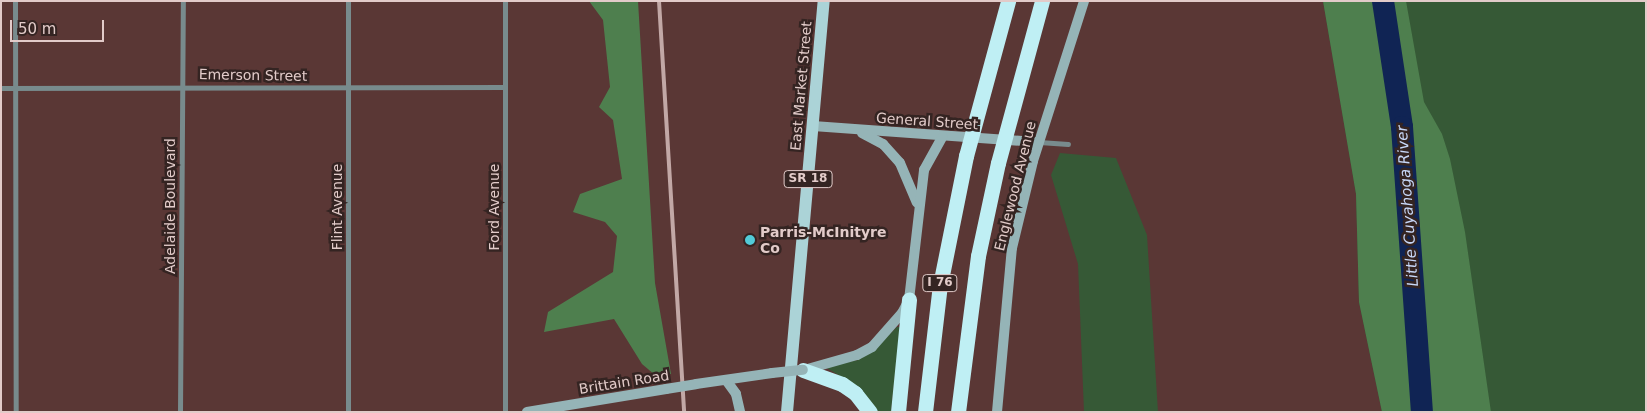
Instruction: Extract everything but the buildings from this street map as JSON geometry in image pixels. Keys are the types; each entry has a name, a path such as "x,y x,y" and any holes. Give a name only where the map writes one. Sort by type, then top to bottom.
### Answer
{"highway":[{"name":"I 76","path":"925,412 940,285 966,156 1008,1"},
{"name":"I 76","path":"958,412 978,256 998,163 1042,1"},
{"path":"898,412 909,300"},
{"path":"803,370 842,384 855,393 870,412"}],"main road":[{"name":"East Market Street","path":"787,412 824,1"},
{"name":"Englewood Avenue","path":"997,412 1012,248 1038,142 1084,1"},
{"name":"General Street","path":"813,126 942,137 1038,142"},
{"path":"856,130 882,144 900,163 913,186 918,206"},
{"name":"Brittain Road","path":"527,412 696,384 803,370 857,355 872,347 887,332 909,300 918,206 927,161 942,137"},
{"path":"726,380 736,394 740,412"}],"street":[{"path":"15,1 16,412"},
{"name":"Adelaide Boulevard","path":"180,412 182,1"},
{"name":"Flint Avenue","path":"348,1 348,412"},
{"name":"Ford Avenue","path":"505,1 506,412"},
{"name":"Emerson Street","path":"1,88 182,86 504,87"},
{"path":"1038,142 1068,144"}],"green space":[{"path":"589,1 638,1 655,283 671,374 655,375 642,364 614,319 544,332 548,312 613,272 617,236 605,222 573,212 580,194 622,179 613,120 599,107 610,87 603,20"},
{"path":"1323,1 1646,1 1646,412 1382,412 1359,302 1356,194"},
{"path":"1323,1 1406,1 1424,102 1442,134 1450,159 1465,232 1491,412 1382,412 1359,302 1356,194"},
{"path":"1060,153 1116,158 1147,235 1158,412 1084,412 1078,264 1051,175"},
{"path":"897,327 900,327 891,412 877,412 840,376 825,367 858,360 872,351"}],"waterway":[{"name":"Little Cuyahoga River","path":"1383,1 1402,127 1422,412"}],"railway":[{"path":"659,1 684,412"}],"place":[{"name":"Parris-McInityre Co","path":"750,240"}]}
